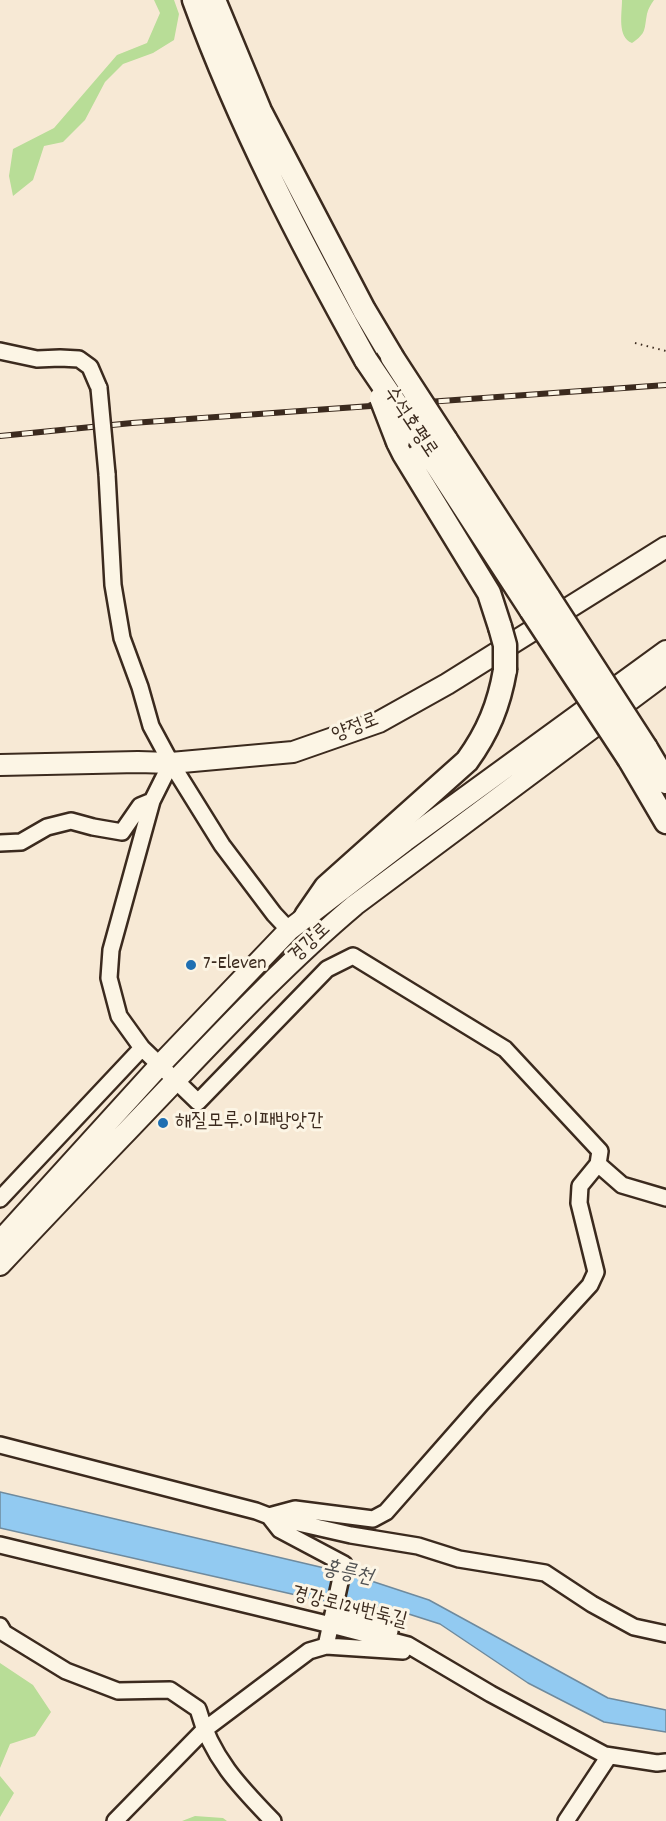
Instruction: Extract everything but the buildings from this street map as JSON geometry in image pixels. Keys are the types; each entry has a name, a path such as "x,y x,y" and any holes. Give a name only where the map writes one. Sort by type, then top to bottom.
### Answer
{"highway":[{"name":"수석호평로","path":"194,0 255,149 280,201 366,360 540,604 638,754 666,822"},
{"name":"수석호평로","path":"214,0 261,111 364,310 446,440 540,604"},
{"path":"297,923 326,887 467,760 481,741 492,716 501,693 505,670 505,645 489,593 404,454 366,360"},
{"name":"수석호평로","path":"638,754 666,782"},
{"path":"638,754 666,765"}],"main road":[{"name":"양정로","path":"0,765 171,763 293,752 379,722 447,684 666,547"},
{"name":"경강로","path":"0,1240 159,1066 297,923 405,841 666,651"},
{"name":"경강로","path":"0,1265 57,1203 319,935 355,905 666,673"}],"street":[{"path":"0,351 37,359 79,360 90,367 99,388 107,474 113,585 122,639 140,687 151,726 171,763 222,844 274,914 297,923"},
{"path":"171,763 152,801 111,950 109,978 119,1016 142,1048 198,1102 327,969 353,956 505,1049 600,1151 598,1164 580,1186 579,1203 596,1272 590,1285 386,1512 373,1519 295,1509 269,1516"},
{"path":"0,843 21,842 47,827 70,821 122,832 140,806 152,801"},
{"path":"0,1199 142,1048"},
{"path":"598,1164 622,1185 666,1198"},
{"path":"0,1445 269,1516 418,1546 459,1559 545,1573 592,1604 634,1627 666,1634"},
{"path":"269,1516 280,1530 344,1564 326,1646"},
{"name":"경강로124번둑길","path":"0,1545 332,1617 408,1645 604,1755 657,1763 666,1762"},
{"path":"0,1626 4,1633 66,1671 118,1691 170,1689 198,1709 204,1730 220,1760 235,1782 273,1821"},
{"path":"115,1821 204,1730 309,1651 326,1646 418,1651"},
{"path":"566,1821 609,1756"}],"path":[{"path":"635,343 666,351"}],"green space":[{"path":"154,0 174,0 179,14 174,40 153,53 123,64 105,82 85,120 63,142 44,146 33,180 13,196 9,176 13,149 54,128 117,55 147,43 160,13"},
{"path":"622,0 654,0 648,10 643,33 632,43 627,40 622,30"},
{"path":"0,1663 33,1685 51,1712 35,1736 10,1744 0,1768"},
{"path":"0,1776 14,1793 0,1817"},
{"path":"195,1816 223,1818 227,1821 182,1821"}],"water":[{"name":"홍릉천","path":"0,1492 350,1574 429,1600 608,1698 666,1710 666,1732 604,1722 528,1683 440,1624 393,1609 327,1602 0,1528"}],"railway":[{"path":"0,436 132,423 666,385"}],"place":[{"name":"7-Eleven","path":"191,965"},
{"name":"해질모루.이패방앗간","path":"163,1123"}]}
